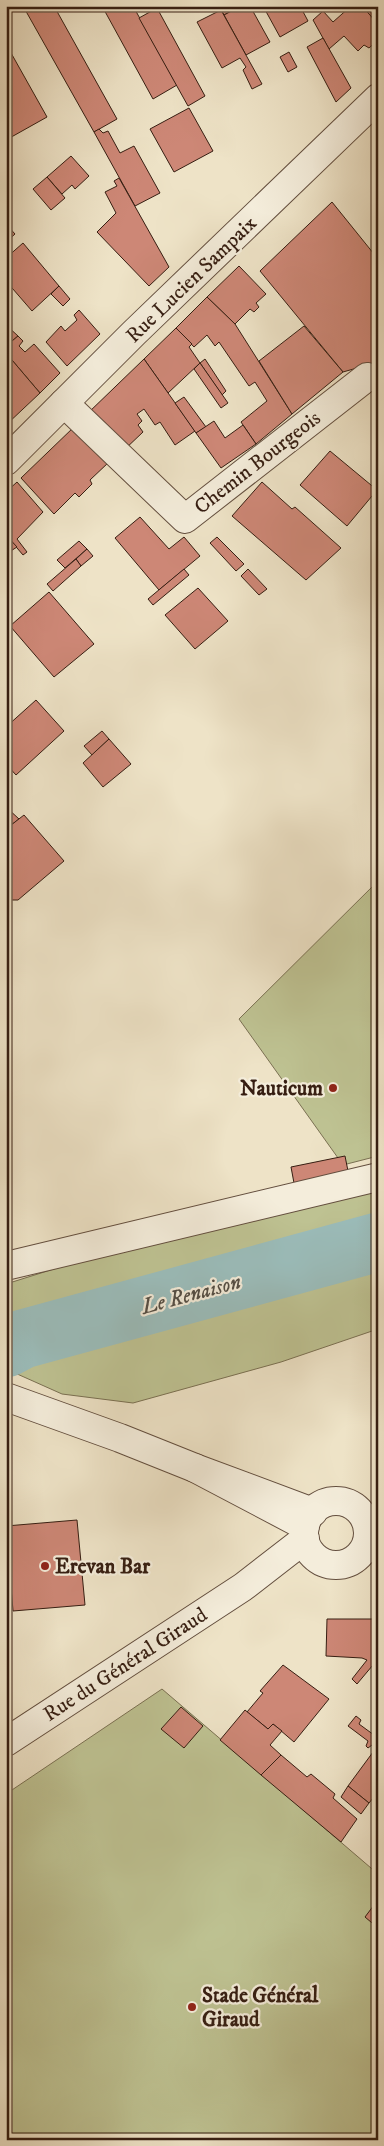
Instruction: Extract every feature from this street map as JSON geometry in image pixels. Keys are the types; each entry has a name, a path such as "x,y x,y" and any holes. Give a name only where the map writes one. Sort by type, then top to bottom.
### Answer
{"street":[{"name":"Rue Lucien Sampaix","path":"6,461 64,402 378,98"},
{"name":"Chemin Bourgeois","path":"64,402 185,519 367,376"},
{"path":"6,1266 378,1178"},
{"path":"6,1397 120,1438 195,1468 310,1534 327,1564 346,1564 372,1543 361,1513 366,1505"},
{"name":"Rue du Général Giraud","path":"6,1742 243,1587 310,1534 328,1502 366,1505"}],"green space":[{"name":"Nauticum","path":"378,881 378,1156 343,1165 239,1019"},
{"path":"378,1187 378,1329 281,1362 133,1403 62,1394 6,1369 6,1284 98,1256"},
{"name":"Stade Général Giraud","path":"162,1689 378,1874 378,2140 6,2140 6,1794"}],"building":[{"path":"23,6 54,6 117,119 94,132"},
{"path":"102,6 133,6 177,85 153,99"},
{"path":"219,6 241,6 224,15"},
{"path":"241,6 250,6 270,42 246,55 224,15"},
{"path":"263,6 300,6 308,21 280,37"},
{"path":"351,6 362,6 378,24 378,40 369,48 364,45 358,51 344,36 329,49 313,20 323,11 333,22"},
{"path":"362,6 378,6 378,24"},
{"path":"157,8 205,96 188,106 139,18"},
{"path":"221,10 262,84 252,89 243,70 246,67 240,58 222,68 197,22"},
{"path":"323,38 351,88 336,102 307,47"},
{"path":"6,44 47,117 6,140"},
{"path":"289,52 297,67 288,72 280,57"},
{"path":"189,108 213,151 174,172 150,129"},
{"path":"99,129 103,133 108,131 120,153 134,146 160,193 135,206 94,132"},
{"path":"71,156 89,176 75,189 72,185 62,194 47,177"},
{"path":"47,177 65,198 51,210 33,189"},
{"path":"119,178 169,267 149,286 97,232 116,213 105,192 117,186 114,181"},
{"path":"332,202 378,259 378,362 343,372 260,271"},
{"path":"6,224 15,234 6,242"},
{"path":"23,243 59,286 32,311 6,281 6,258"},
{"path":"239,266 266,294 256,303 259,307 254,312 250,309 235,324 207,297"},
{"path":"59,286 70,299 63,306 51,294"},
{"path":"207,297 235,324 292,414 256,444 241,422 267,401 255,382 249,386 219,342 215,346 207,335 194,347 176,328"},
{"path":"79,310 100,334 67,366 46,342 61,326 65,331 77,320 74,315"},
{"path":"6,325 18,336 6,346"},
{"path":"304,326 343,372 292,414 259,361"},
{"path":"176,328 192,344 189,347 200,363 168,393 144,359"},
{"path":"18,336 23,341 19,346 25,352 34,344 60,373 40,393 6,353 6,346"},
{"path":"6,353 40,393 6,425"},
{"path":"144,359 195,431 175,445 160,422 155,425 144,409 137,414 142,421 138,425 143,432 123,451 87,414"},
{"path":"205,359 226,391 222,395 200,363"},
{"path":"200,363 228,403 221,408 194,369"},
{"path":"184,397 206,427 196,433 175,403"},
{"path":"214,421 225,438 243,425 256,444 221,468 196,433"},
{"path":"75,426 109,462 90,480 92,484 79,497 75,493 54,514 21,478"},
{"path":"330,451 377,490 347,526 300,485"},
{"path":"17,482 43,512 17,539 27,552 23,555 6,535 6,492"},
{"path":"262,482 292,509 295,507 341,548 306,580 232,516"},
{"path":"140,517 169,549 184,537 200,556 159,590 115,538"},
{"path":"6,535 17,547 6,554"},
{"path":"217,537 244,564 236,571 210,543"},
{"path":"79,541 87,549 65,568 57,560"},
{"path":"87,549 93,556 81,566 76,559"},
{"path":"76,559 81,566 53,591 47,584"},
{"path":"184,569 189,575 153,605 148,599"},
{"path":"248,569 267,589 259,595 241,576"},
{"path":"198,588 228,621 195,649 165,615"},
{"path":"49,592 94,644 54,677 10,626"},
{"path":"36,700 64,731 16,775 6,764 6,727"},
{"path":"102,731 109,739 92,755 84,746"},
{"path":"109,739 131,764 103,787 83,763"},
{"path":"6,807 19,819 6,829"},
{"path":"24,815 64,861 18,900 11,900 6,904 6,829"},
{"path":"345,1156 348,1171 294,1183 291,1167"},
{"name":"Erevan Bar","path":"77,1520 85,1605 13,1611 6,1526"},
{"path":"327,1619 378,1619 378,1659 357,1684 352,1679 367,1660 362,1658 326,1656"},
{"path":"283,1665 329,1699 294,1742 273,1724 268,1729 247,1712 263,1693 260,1691"},
{"path":"181,1707 203,1726 184,1748 161,1729"},
{"path":"245,1710 268,1729 273,1724 282,1731 270,1745 281,1755 261,1775 220,1740"},
{"path":"356,1716 361,1720 359,1724 374,1735 378,1729 378,1792 369,1803 348,1786 376,1748 372,1745 368,1748 366,1746 368,1741 348,1726"},
{"path":"281,1755 307,1777 311,1774 335,1794 333,1798 357,1819 341,1842 261,1775"},
{"path":"348,1786 369,1803 361,1814 341,1797"},
{"path":"378,1902 378,1928 365,1917"}],"waterway":[{"name":"Le Renaison","path":"6,1348 23,1339 378,1242"}],"place":[{"name":"Nauticum","path":"333,1088"},
{"name":"Erevan Bar","path":"45,1566"},
{"name":"Stade Général Giraud","path":"192,2007"}]}
